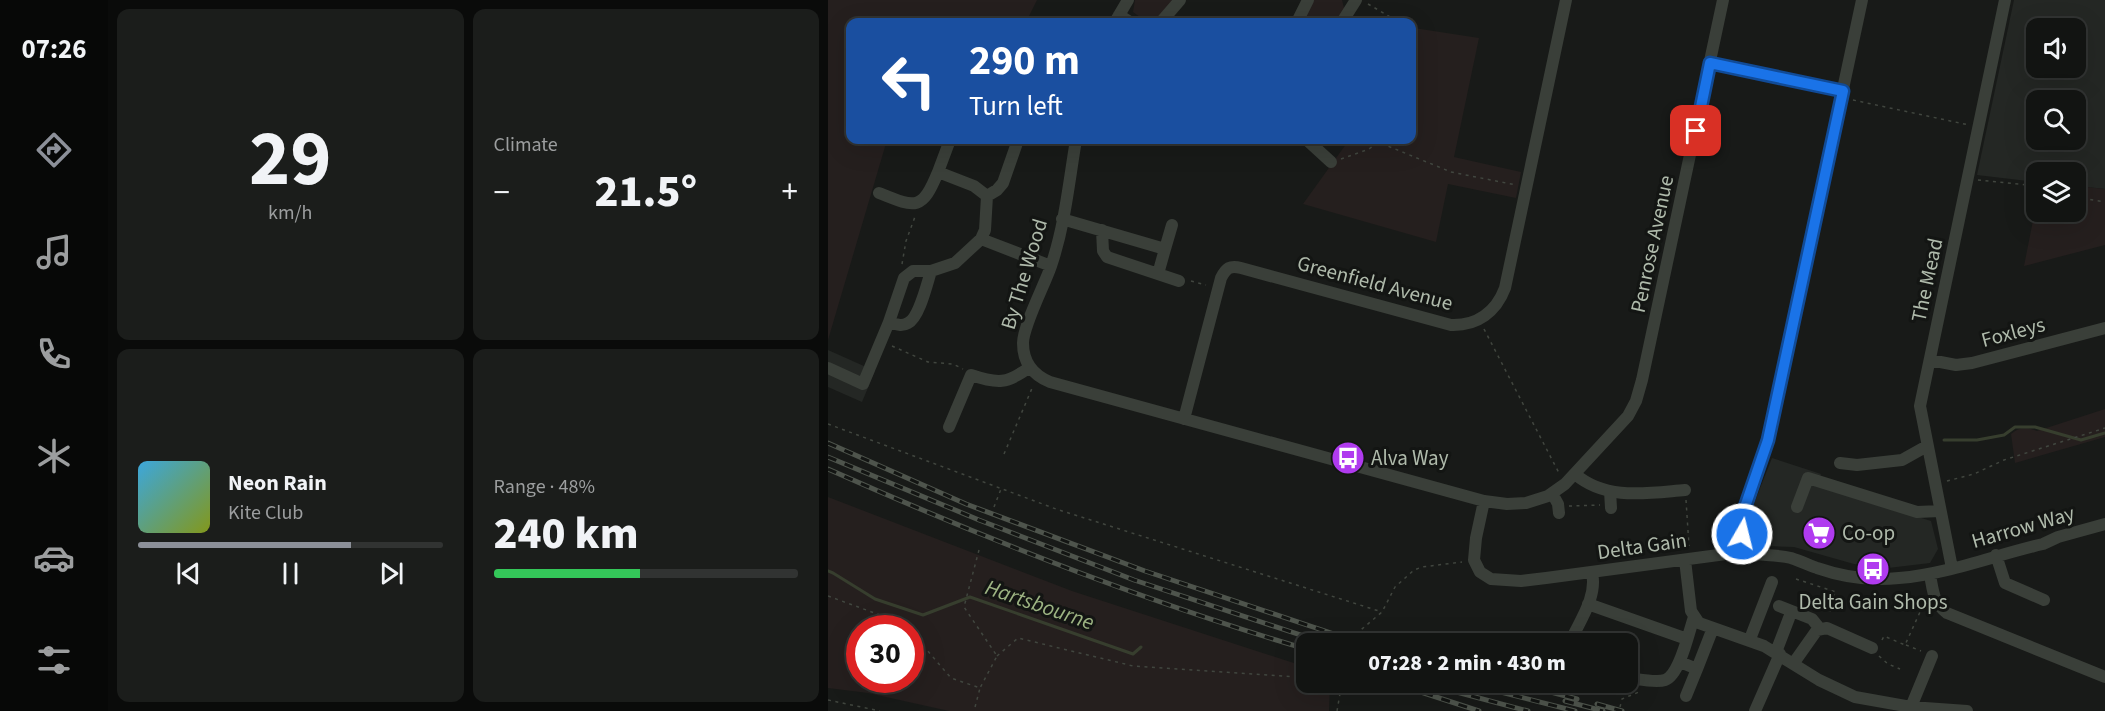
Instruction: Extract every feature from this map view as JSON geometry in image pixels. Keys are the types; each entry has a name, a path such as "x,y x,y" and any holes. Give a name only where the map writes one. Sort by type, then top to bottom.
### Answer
{"street":[{"path":"1118,18 1128,0"},
{"path":"1164,18 1180,0"},
{"path":"1299,18 1308,0"},
{"path":"1345,18 1356,0"},
{"name":"Greenfield Avenue","path":"1184,419 1218,288 1227,268 1235,266 1451,325 1468,324 1479,320 1497,303 1505,288 1566,0"},
{"name":"Penrose Avenue","path":"1484,501 1507,504 1556,503 1565,484 1629,416 1639,392 1724,0"},
{"path":"1741,552 1743,517 1768,440 1862,0"},
{"name":"The Mead","path":"1952,568 1920,406 2006,0"},
{"path":"1710,63 1843,94"},
{"path":"879,193 908,205 919,202 930,193 948,144"},
{"path":"987,196 1003,183 1017,144"},
{"name":"By The Wood","path":"1037,374 1024,353 1024,336 1051,266 1075,144"},
{"path":"1311,144 1331,162"},
{"path":"938,172 974,186 987,196"},
{"path":"828,368 863,384 889,322 904,278 913,271 931,271 955,263 981,239 985,230 987,196"},
{"path":"1062,219 1165,249"},
{"path":"1158,274 1172,225"},
{"path":"1102,230 1103,251 1107,257 1179,280"},
{"path":"981,239 1051,266"},
{"path":"889,322 900,326 913,320 931,271"},
{"name":"Foxleys","path":"1930,360 1956,365 1972,363 2105,328"},
{"path":"949,427 971,375 997,382 1037,374 1184,419 1484,501 1474,560"},
{"path":"1840,463 1857,465 1902,460 1927,447"},
{"path":"1575,474 1610,500 1628,494 1685,490"},
{"path":"1797,507 1808,478 1917,512 1940,511"},
{"name":"Harrow Way","path":"1952,568 2043,544 2058,537 2105,524"},
{"name":"Delta Gain","path":"1474,560 1484,575 1500,580 1521,581 1741,552 1784,557 1833,573 1873,579 1930,575 1952,568"},
{"path":"1996,555 2005,583 2044,600"},
{"path":"1638,679 1664,681 1672,676 1680,662 1694,617 1687,559"},
{"path":"1574,633 1594,583 1592,573"},
{"path":"1930,575 1936,601 1947,613 2105,677"},
{"path":"1750,639 1772,582"},
{"path":"1588,603 1687,639"},
{"path":"1779,606 1812,619 1823,629 1875,649"},
{"path":"1694,617 1699,622 1713,628 1750,639 1778,653 1820,680 1855,697 1911,707 1967,711"},
{"path":"1755,711 1789,618"},
{"path":"1686,696 1713,628"},
{"path":"1793,663 1817,630 1823,629"},
{"path":"1911,707 1932,656"},
{"path":"1680,662 1697,669"}],"path":[{"path":"1362,0 1393,18"},
{"path":"1843,94 1978,127"},
{"path":"1331,162 1369,149 1375,144"},
{"path":"1383,144 1451,172 1527,187"},
{"path":"1968,179 2026,185"},
{"path":"2086,199 2105,202"},
{"path":"907,275 902,262 906,241 919,202"},
{"path":"1179,280 1182,278 1218,288"},
{"path":"1479,320 1565,484"},
{"path":"882,340 928,362 962,367 971,375"},
{"path":"1004,454 1037,374"},
{"path":"828,423 1056,509 1382,612"},
{"path":"1935,485 1974,474 2004,460 2105,428"},
{"path":"994,507 1001,489"},
{"path":"1685,490 1687,559"},
{"path":"1556,503 1567,506 1604,504 1610,500"},
{"path":"979,550 964,607 997,656"},
{"path":"1357,633 1382,612 1395,586 1414,570 1474,560"},
{"path":"1796,579 1836,592 1831,601 1830,618 1823,629"},
{"path":"828,596 880,615"},
{"path":"1905,645 1920,612 1936,601"},
{"path":"1900,669 1888,664 1876,653 1875,649 1884,636 1932,656"},
{"path":"974,711 980,688 997,656 1018,638 1133,666 1296,677"},
{"path":"924,648 951,678 980,688"},
{"path":"1620,707 1622,699 1643,690"},
{"path":"1337,711 1340,694"},
{"path":"828,700 880,711"}],"shaded area":[{"path":"828,0 1037,0 1028,18 846,18 846,144 886,144 828,340"},
{"path":"1135,0 1176,0 1160,18 1141,18 1133,12"},
{"path":"1314,0 1342,0 1345,12 1341,18 1304,18"},
{"path":"2014,0 2105,0 2105,189 2086,187 2086,162 2026,162 2026,181 1977,175"},
{"path":"1416,28 1479,38 1454,157 1521,172 1516,198 1448,184 1436,242 1303,204 1346,144 1416,144"},
{"path":"2086,187 2105,189 2105,245 2024,266 2033,222 2086,222"},
{"path":"828,350 875,371 862,402 828,387"},
{"path":"2105,409 2105,437 2015,463 2011,434 2017,430 2023,428 2037,431"},
{"name":"Delta Gain Shops","path":"1772,458 1821,474 1817,485 1931,521 1938,549 1930,563 1888,568 1854,564 1794,547 1768,546 1755,541 1749,522 1751,511"},
{"path":"828,497 1072,591 1296,664 1296,693 1330,693 1329,711 949,711 868,693 924,693 924,615 846,615 846,690 828,688"}],"waterway":[{"name":"Hartsbourne","path":"1944,440 1977,440 2004,435 2015,427 2035,427 2081,440 2105,433"},
{"name":"Hartsbourne","path":"828,571 875,599 923,615 970,597 1133,654 1141,647"}],"railway":[{"path":"828,443 966,504 1145,571 1331,633"},
{"path":"828,457 979,520 1134,580 1296,633"},
{"path":"828,469 1064,567 1184,610 1296,646"},
{"path":"1424,693 1479,711"},
{"path":"1460,693 1528,711"},
{"path":"1504,693 1575,711"},
{"path":"1554,693 1577,699"},
{"path":"1565,701 1603,711"},
{"path":"1597,704 1622,711"}],"place":[{"name":"Alva Way","path":"1348,458"},
{"name":"Co-op","path":"1819,533"},
{"name":"Delta Gain Shops","path":"1873,569"}],"route":[{"path":"1696,131 1710,63 1843,91 1768,440 1745,507 1742,534"}]}
